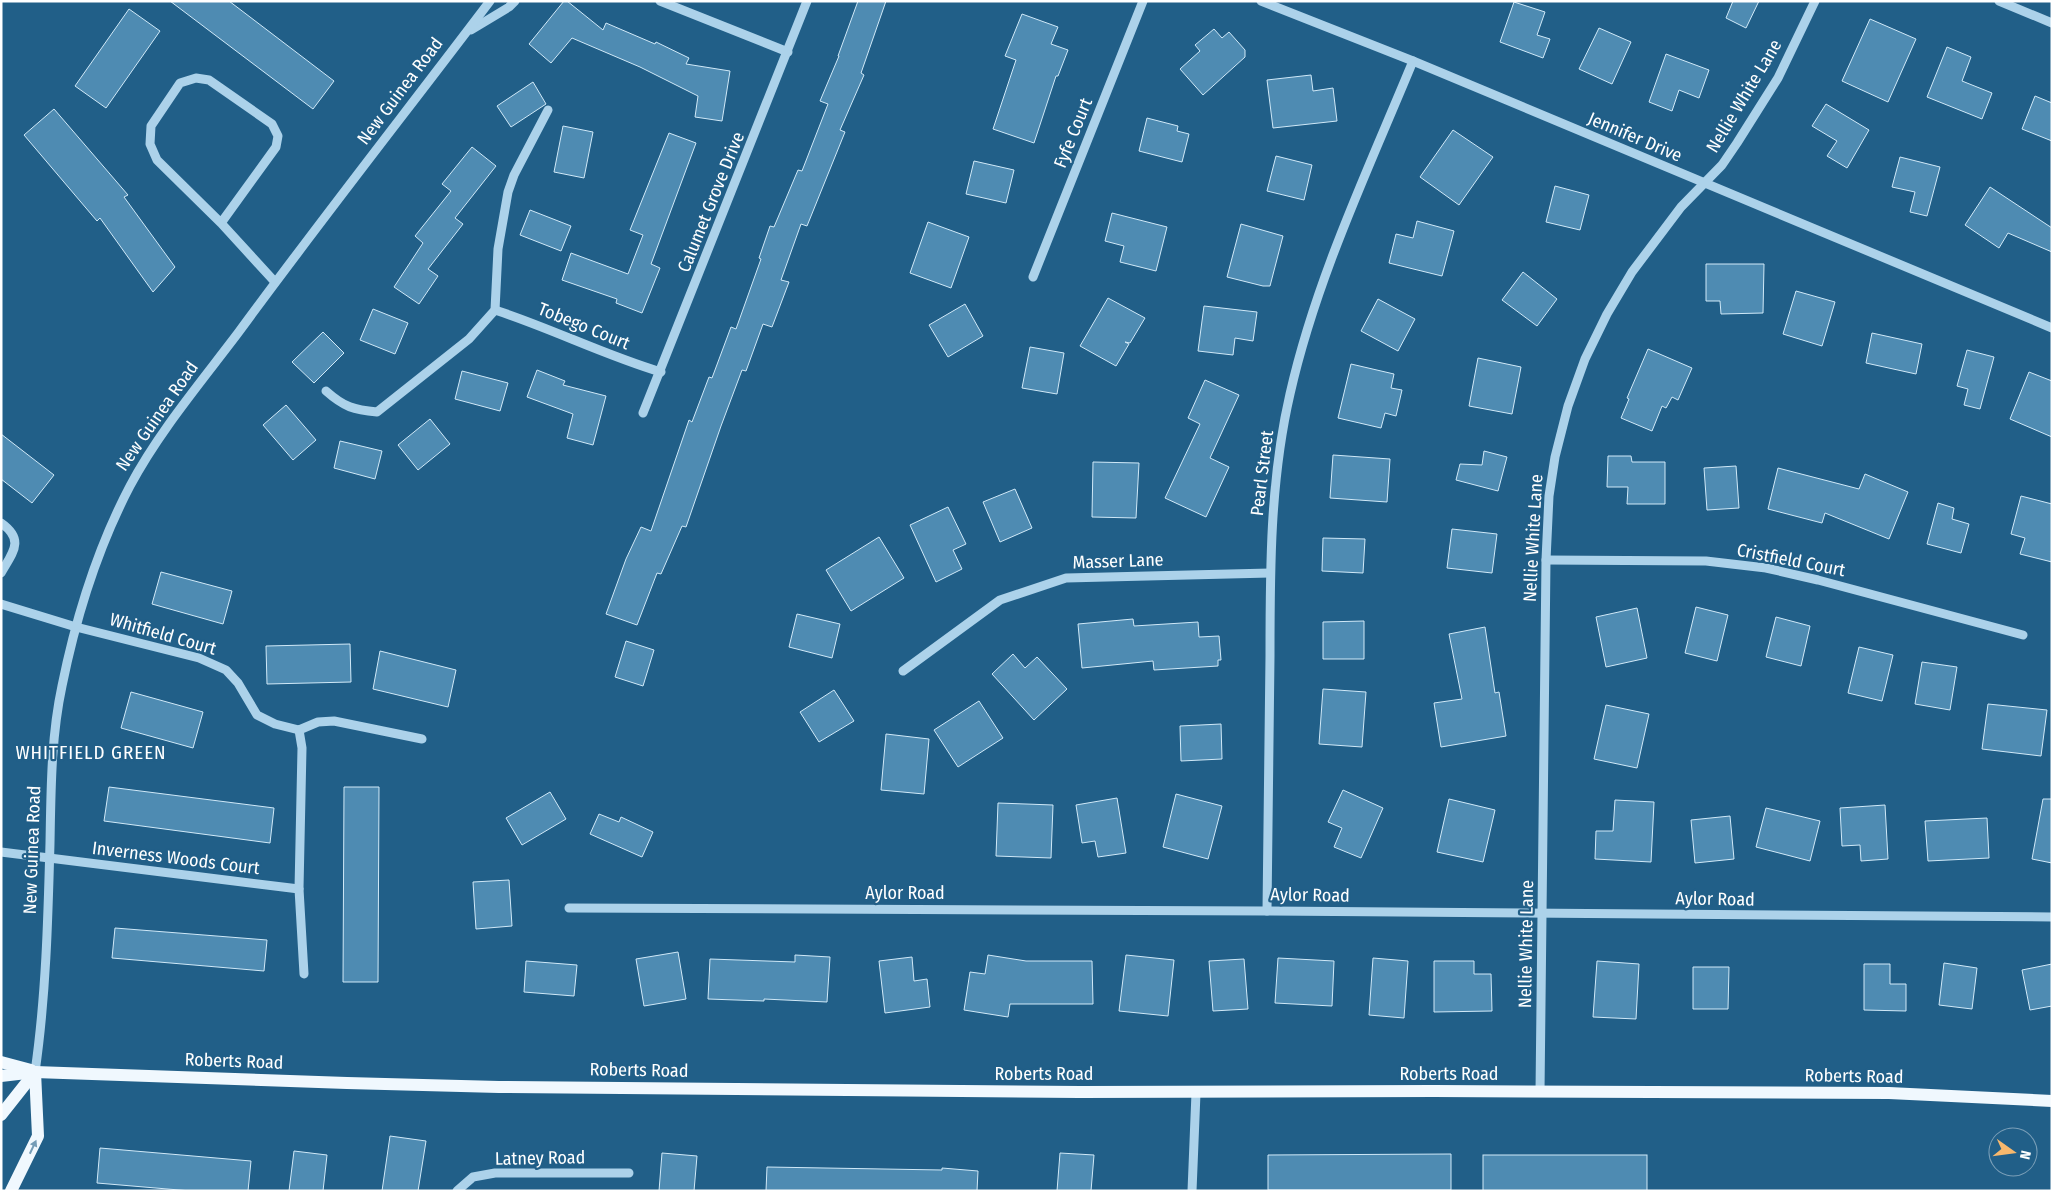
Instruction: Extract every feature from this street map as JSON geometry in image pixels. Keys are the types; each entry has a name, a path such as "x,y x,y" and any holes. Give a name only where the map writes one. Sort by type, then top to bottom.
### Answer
{"main road":[{"path":"1,1062 35,1072"},
{"path":"1,1076 35,1072"},
{"path":"1,1115 35,1072"},
{"name":"Roberts Road","path":"35,1072 490,1086 1196,1092 1434,1090 1889,1093 2052,1101"},
{"name":"New Guinea Road","path":"11,1191 38,1136 35,1072"}],"street":[{"name":"New Guinea Road","path":"35,1072 40,1036 46,948 52,754 61,688 76,627 89,583 106,537 130,486 151,452 275,282 490,1"},
{"name":"New Guinea Road","path":"466,32 509,7 515,1"},
{"path":"660,1 788,52"},
{"name":"Calumet Grove Drive","path":"643,414 807,1"},
{"name":"Fyfe Court","path":"1032,277 1143,1"},
{"name":"Jennifer Drive","path":"1261,1 1413,61 2052,328"},
{"name":"Nellie White Lane","path":"1540,1092 1546,560 1549,496 1568,406 1585,359 1607,314 1632,272 1681,207 1727,157 1778,78 1815,1"},
{"path":"1999,1 2052,23"},
{"name":"Pearl Street","path":"1267,910 1270,573 1273,513 1280,443 1301,349 1331,257 1413,61"},
{"path":"221,223 276,147 278,136 272,124 208,80 196,78 180,83 150,126 150,144 157,160 221,223 275,282"},
{"path":"326,391 339,402 357,410 377,412 469,338 495,310 498,249 508,192 514,175 548,110"},
{"name":"Tobego Court","path":"495,310 528,320 635,364 661,372"},
{"path":"1,523 11,530 16,540 15,550 1,574"},
{"name":"Cristfield Court","path":"1546,560 1706,561 1766,568 1818,580 2023,635"},
{"name":"Masser Lane","path":"903,671 1000,600 1066,578 1270,573"},
{"name":"Whitfield Court","path":"1,604 76,627 200,658 226,670 238,683 257,715 275,724 299,730"},
{"path":"304,974 299,890 302,748 299,730 318,722 334,721 422,739"},
{"name":"Inverness Woods Court","path":"1,852 299,890"},
{"name":"Aylor Road","path":"568,908 1267,910 2052,917"},
{"path":"1192,1191 1196,1092"},
{"name":"Latney Road","path":"458,1191 473,1177 495,1173 629,1173"}],"building":[{"path":"170,1 229,1 334,81 313,109"},
{"path":"564,1 567,1 603,30 606,23 655,44 656,42 689,58 686,64 730,71 722,121 695,117 698,96 640,67 572,38 551,63 529,44"},
{"path":"858,1 886,1 861,73 864,75 840,130 845,132 807,226 801,224 781,280 789,282 772,327 763,324 746,371 742,370 686,527 682,526 661,574 657,573 637,625 606,614 626,559 641,527 651,531 689,420 692,422 709,377 712,378 731,327 736,329 761,259 759,258 770,226 774,227 798,170 802,171 828,104 820,101 839,56"},
{"path":"1733,1 1759,1 1746,28 1726,18"},
{"path":"1514,2 1545,12 1537,35 1550,39 1543,58 1500,42"},
{"path":"129,9 160,31 106,108 75,86"},
{"path":"1022,14 1058,27 1051,44 1068,50 1058,76 1056,76 1034,143 993,129 1016,60 1005,56"},
{"path":"1870,19 1916,39 1888,102 1842,81"},
{"path":"1599,28 1631,42 1612,84 1579,69"},
{"path":"1214,29 1222,38 1229,32 1245,50 1245,57 1203,95 1180,69 1200,51 1195,45"},
{"path":"1947,47 1971,57 1962,81 1992,93 1982,119 1927,97"},
{"path":"1666,54 1709,70 1699,98 1679,90 1672,111 1649,102"},
{"path":"1311,75 1313,91 1333,88 1337,121 1273,128 1267,80"},
{"path":"533,82 546,104 511,127 497,106"},
{"path":"2035,96 2052,103 2052,141 2022,129"},
{"path":"1826,104 1869,130 1847,168 1827,156 1837,141 1812,126"},
{"path":"54,109 128,195 124,197 175,267 153,292 100,218 97,221 24,135"},
{"path":"1147,118 1178,126 1177,131 1189,134 1182,162 1139,151"},
{"path":"563,126 593,132 584,178 554,172"},
{"path":"1453,130 1493,157 1459,205 1420,177"},
{"path":"669,133 696,143 651,264 660,268 642,313 616,303 617,299 562,280 571,253 628,274 643,235 630,230"},
{"path":"472,147 496,166 455,218 463,224 428,269 438,276 419,304 394,287 423,243 415,236 451,191 442,184"},
{"path":"1276,156 1312,165 1304,200 1267,191"},
{"path":"1900,157 1940,167 1927,216 1910,212 1915,192 1892,187"},
{"path":"974,161 1014,170 1006,203 966,194"},
{"path":"1555,186 1589,195 1580,230 1546,222"},
{"path":"1990,187 2052,228 2052,252 2008,233 1999,248 1965,225"},
{"path":"530,210 571,226 561,251 520,235"},
{"path":"1112,213 1167,227 1156,271 1120,262 1124,246 1105,241"},
{"path":"1417,221 1454,231 1442,276 1389,263 1396,234 1413,238"},
{"path":"928,222 969,237 951,288 910,273"},
{"path":"1241,224 1283,236 1270,286 1227,277"},
{"path":"1706,264 1764,264 1763,313 1721,314 1720,301 1706,301"},
{"path":"1523,272 1557,299 1537,326 1502,300"},
{"path":"1796,291 1835,302 1822,346 1783,334"},
{"path":"1108,298 1145,318 1130,343 1125,342 1129,344 1116,366 1080,346"},
{"path":"1378,299 1415,319 1398,351 1361,331"},
{"path":"965,304 983,336 948,357 929,325"},
{"path":"1204,306 1257,312 1253,341 1235,338 1233,355 1198,351"},
{"path":"373,309 408,323 395,354 360,340"},
{"path":"323,332 344,353 314,383 292,362"},
{"path":"1872,333 1922,344 1916,374 1866,363"},
{"path":"1030,347 1064,353 1057,394 1022,388"},
{"path":"1648,349 1692,368 1678,400 1672,397 1666,408 1662,406 1652,431 1621,418 1629,399 1627,398"},
{"path":"1967,350 1994,357 1980,409 1964,405 1968,389 1957,386"},
{"path":"1478,358 1521,367 1512,414 1469,406"},
{"path":"1351,364 1394,374 1391,388 1402,390 1396,416 1385,413 1381,428 1338,418"},
{"path":"537,370 565,381 563,385 606,396 593,445 567,438 573,414 527,397"},
{"path":"462,371 508,383 500,411 455,399"},
{"path":"2029,372 2052,381 2052,437 2010,419"},
{"path":"1205,380 1239,395 1210,458 1229,467 1206,517 1165,498 1200,424 1188,418"},
{"path":"286,405 316,440 293,460 263,425"},
{"path":"430,419 450,444 418,470 398,445"},
{"path":"1,434 54,475 32,503 1,479"},
{"path":"340,441 382,451 375,479 334,468"},
{"path":"1484,451 1507,457 1498,491 1456,480 1460,464 1482,465"},
{"path":"1333,455 1390,459 1387,502 1330,498"},
{"path":"1608,456 1631,456 1632,462 1665,462 1665,504 1627,504 1628,487 1607,487"},
{"path":"1093,462 1139,463 1136,518 1092,517"},
{"path":"1736,466 1739,508 1707,510 1704,468"},
{"path":"1778,468 1859,489 1865,474 1908,492 1889,539 1825,513 1822,523 1768,509"},
{"path":"1015,489 1032,528 1000,542 983,502"},
{"path":"2021,496 2052,504 2052,562 2020,554 2025,538 2011,534"},
{"path":"1938,503 1954,508 1952,519 1969,524 1961,553 1927,544"},
{"path":"948,507 966,544 953,550 962,569 936,582 910,525"},
{"path":"1452,529 1497,534 1492,573 1447,568"},
{"path":"879,537 904,578 851,611 826,570"},
{"path":"1323,538 1365,539 1363,573 1322,571"},
{"path":"161,572 232,591 223,624 152,604"},
{"path":"1696,607 1728,615 1717,661 1685,653"},
{"path":"1637,608 1647,658 1606,667 1596,617"},
{"path":"797,614 840,624 832,658 789,647"},
{"path":"1776,617 1810,626 1801,666 1766,657"},
{"path":"1133,619 1134,626 1198,622 1199,637 1219,636 1221,660 1218,660 1218,666 1154,670 1153,661 1082,668 1078,624"},
{"path":"1364,621 1364,659 1323,659 1323,622"},
{"path":"1485,627 1495,693 1499,692 1506,736 1441,747 1434,703 1462,699 1449,634"},
{"path":"626,641 654,650 643,686 615,677"},
{"path":"350,644 351,682 267,684 266,646"},
{"path":"1859,647 1893,655 1882,701 1848,693"},
{"path":"380,651 456,670 448,707 373,689"},
{"path":"1013,654 1025,668 1037,657 1067,689 1034,720 992,674"},
{"path":"1922,662 1957,667 1950,710 1915,704"},
{"path":"1323,689 1366,692 1362,747 1319,744"},
{"path":"834,690 854,721 819,742 800,712"},
{"path":"131,692 203,712 193,748 121,728"},
{"path":"979,701 1003,738 958,767 934,730"},
{"path":"1988,704 2047,710 2041,756 1982,749"},
{"path":"1606,705 1649,714 1637,768 1594,759"},
{"path":"1221,724 1222,759 1181,761 1180,726"},
{"path":"886,734 929,739 924,794 881,790"},
{"path":"109,787 274,808 270,843 104,821"},
{"path":"344,787 379,787 378,982 343,982"},
{"path":"1343,790 1383,808 1361,858 1334,847 1342,828 1328,822"},
{"path":"550,792 566,819 522,845 506,818"},
{"path":"1176,794 1222,806 1208,859 1163,847"},
{"path":"1117,798 1126,853 1098,857 1095,841 1082,843 1076,805"},
{"path":"1449,799 1495,810 1483,862 1437,852"},
{"path":"2043,799 2052,799 2052,863 2032,859"},
{"path":"1615,800 1654,802 1651,862 1595,859 1596,831 1613,831"},
{"path":"998,803 1053,805 1051,858 996,856"},
{"path":"1885,805 1888,859 1861,861 1860,845 1842,846 1840,808"},
{"path":"1766,808 1820,821 1810,861 1756,847"},
{"path":"599,814 619,822 621,817 653,832 642,857 590,834"},
{"path":"1730,816 1734,859 1695,863 1691,820"},
{"path":"1987,818 1989,858 1928,861 1925,821"},
{"path":"509,880 512,926 476,929 473,882"},
{"path":"115,928 267,940 264,971 112,958"},
{"path":"678,952 686,999 644,1006 636,959"},
{"path":"795,955 830,957 827,1002 708,999 710,959 795,962"},
{"path":"988,955 1026,961 1092,961 1093,1004 1010,1004 1008,1017 964,1010 970,972 985,974"},
{"path":"1126,955 1174,960 1168,1016 1119,1011"},
{"path":"912,957 914,981 927,979 930,1007 885,1013 879,961"},
{"path":"1278,958 1334,961 1332,1006 1275,1003"},
{"path":"1373,958 1408,961 1404,1018 1369,1015"},
{"path":"1244,959 1248,1009 1213,1011 1209,961"},
{"path":"526,961 577,965 574,996 524,992"},
{"path":"1434,961 1474,961 1474,974 1491,974 1492,1011 1434,1012"},
{"path":"1597,961 1639,964 1636,1019 1593,1017"},
{"path":"1944,963 1977,968 1972,1009 1939,1005"},
{"path":"1864,964 1890,964 1890,984 1906,984 1906,1011 1864,1010"},
{"path":"2052,964 2052,1006 2030,1010 2022,970"},
{"path":"1693,967 1729,967 1728,1009 1693,1009"},
{"path":"390,1136 426,1141 418,1191 382,1191"},
{"path":"100,1148 251,1161 248,1191 191,1191 97,1183"},
{"path":"294,1151 327,1155 323,1191 289,1191"},
{"path":"662,1153 697,1156 694,1191 659,1191"},
{"path":"1060,1153 1094,1155 1091,1191 1057,1191"},
{"path":"1451,1154 1451,1190 1268,1190 1268,1155"},
{"path":"1483,1155 1647,1155 1647,1191 1483,1191"},
{"path":"767,1167 942,1170 942,1168 978,1171 977,1191 766,1191"}],"district":[{"name":"WHITFIELD GREEN","path":"91,752"}]}
